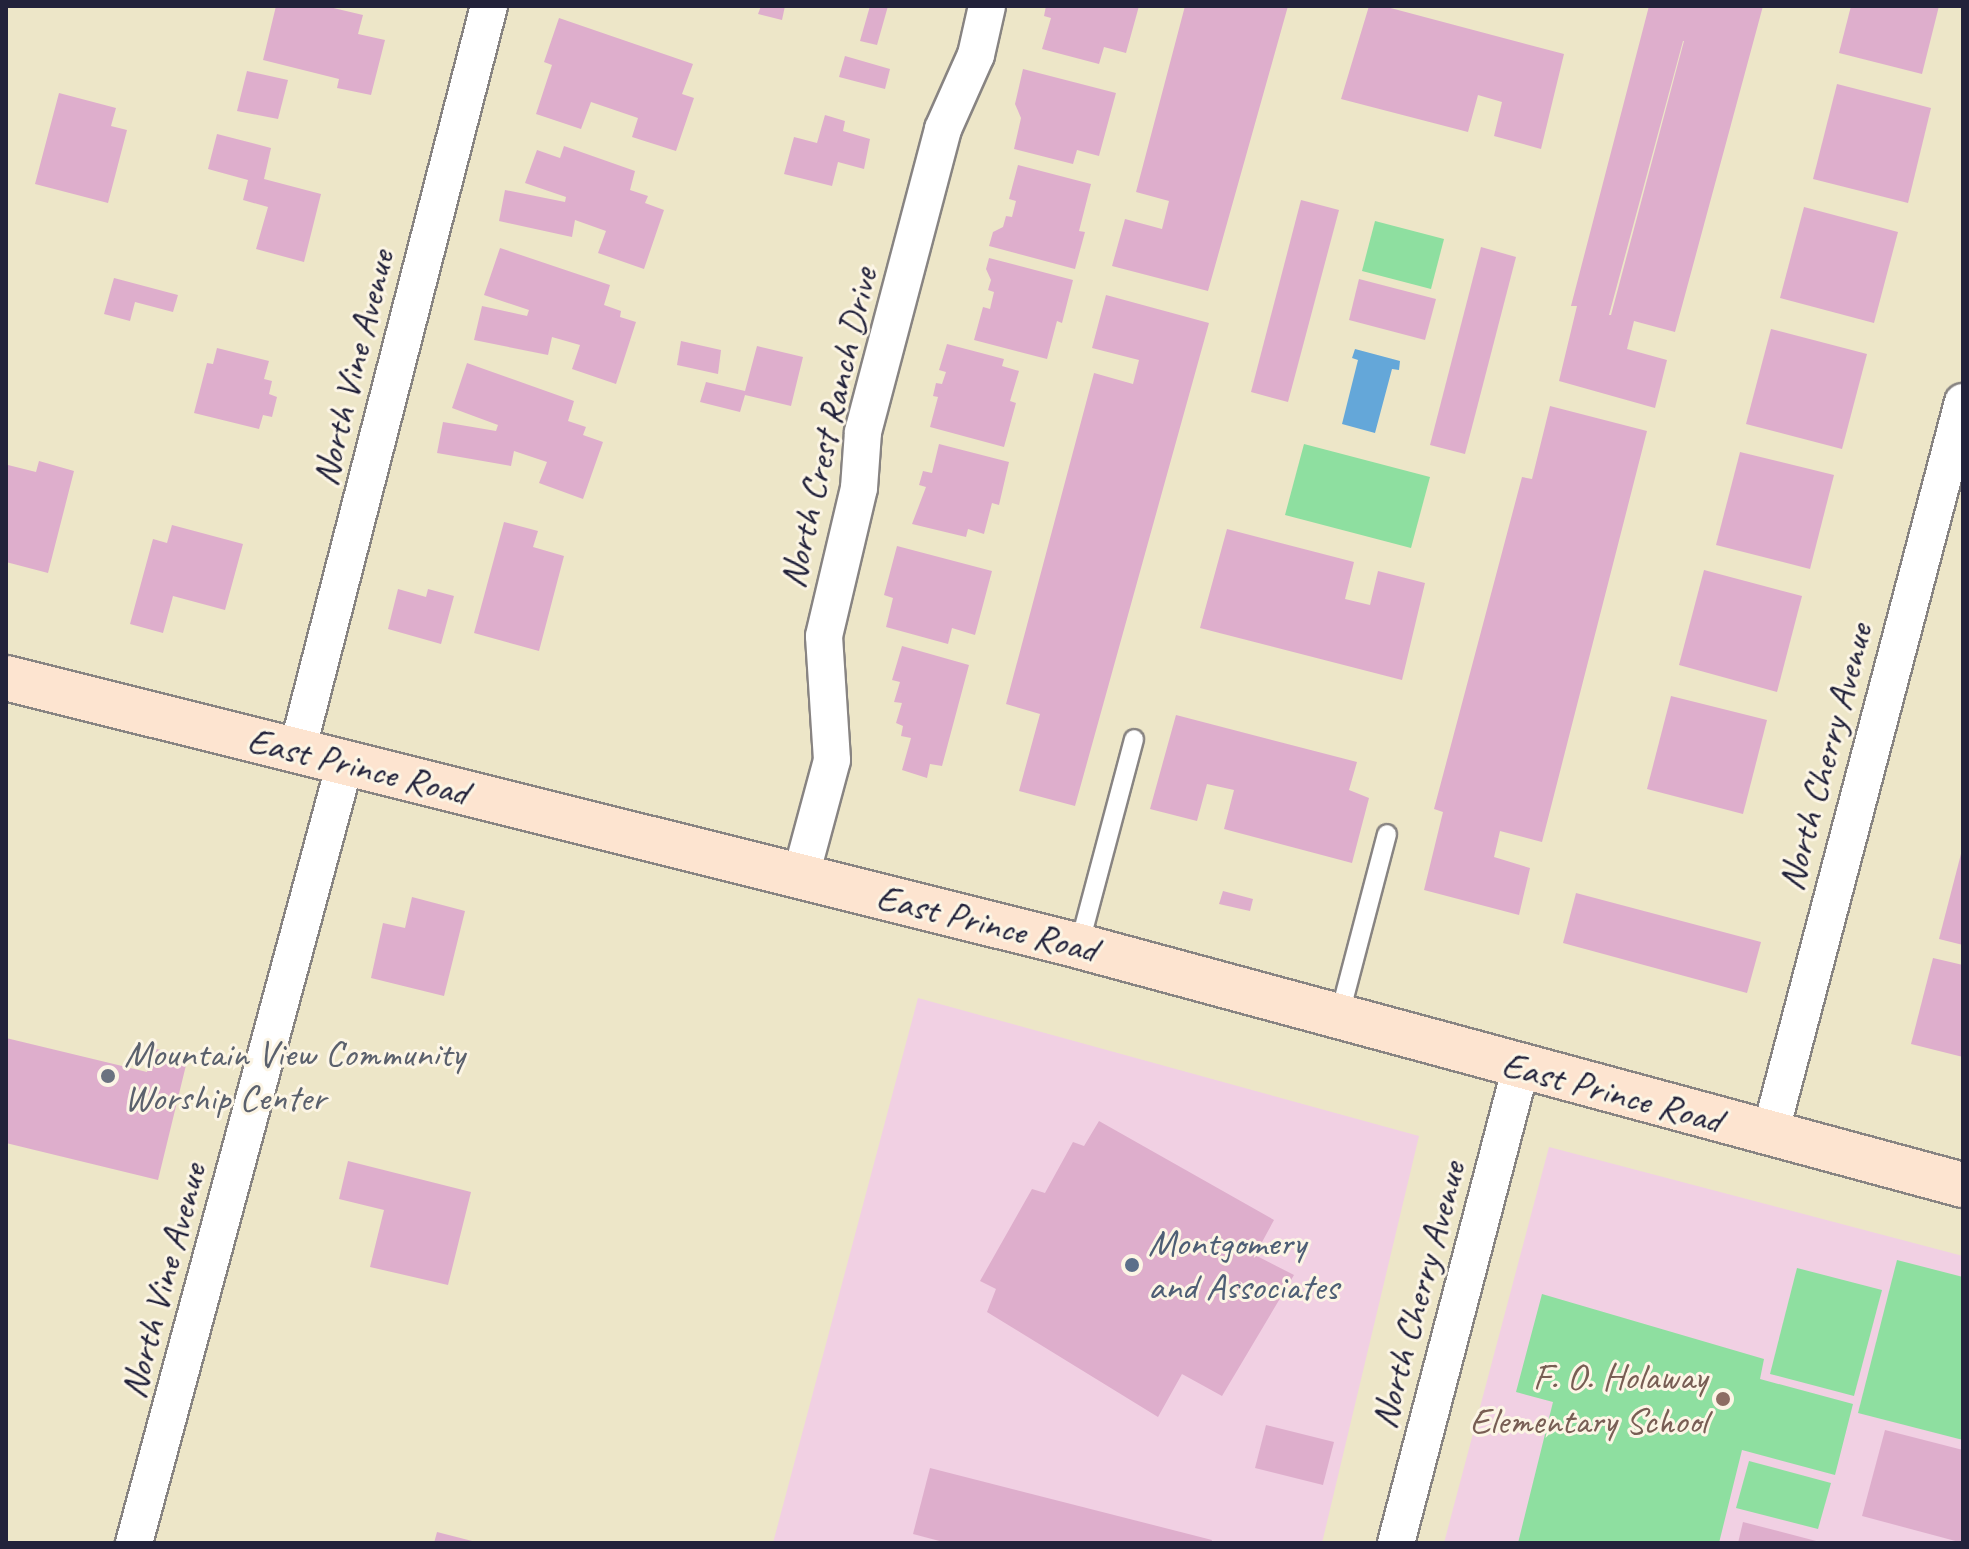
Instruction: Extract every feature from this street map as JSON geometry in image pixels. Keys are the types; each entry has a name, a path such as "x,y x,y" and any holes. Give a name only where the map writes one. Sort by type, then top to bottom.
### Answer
{"main road":[{"name":"East Prince Road","path":"6,678 1079,946 1521,1068 1963,1185"}],"street":[{"name":"North Vine Avenue","path":"297,751 489,6"},
{"name":"North Crest Ranch Drive","path":"801,875 832,760 824,636 859,488 863,432 943,129 976,55 987,6"},
{"name":"North Cherry Avenue","path":"1770,1134 1963,402"},
{"name":"North Vine Avenue","path":"134,1543 345,763"},
{"name":"North Cherry Avenue","path":"1396,1543 1521,1068"}],"lane":[{"path":"1079,946 1134,739"},
{"path":"1339,1017 1387,834"}],"shaded area":[{"path":"918,998 1419,1136 1322,1543 773,1543"},
{"name":"F. O. Holaway Elementary School","path":"1549,1147 1963,1256 1963,1543 1444,1543"}],"green space":[{"path":"1375,221 1444,239 1431,289 1362,271"},
{"path":"1304,444 1430,477 1411,548 1285,515"},
{"path":"1897,1260 1963,1277 1963,1440 1858,1413"},
{"path":"1797,1268 1882,1290 1854,1396 1770,1374"},
{"path":"1542,1294 1764,1359 1760,1379 1853,1404 1835,1475 1742,1450 1719,1543 1518,1543 1553,1402 1516,1392"},
{"path":"1749,1461 1831,1483 1818,1529 1736,1508"}],"water":[{"path":"1355,349 1400,361 1399,370 1392,369 1375,433 1342,424 1358,360 1352,358"}],"building":[{"path":"276,6 325,6 363,15 358,34 385,40 371,95 337,88 339,79 263,60"},
{"path":"761,6 785,6 782,20 758,14"},
{"path":"870,6 888,6 877,45 860,41"},
{"path":"1046,6 1139,6 1126,53 1104,47 1099,64 1042,49 1051,18 1044,16"},
{"path":"1185,6 1288,6 1208,291 1112,266 1125,219 1162,229 1169,201 1136,192"},
{"path":"1369,6 1383,6 1564,54 1541,149 1494,136 1502,102 1478,95 1468,132 1341,99"},
{"path":"1649,6 1763,6 1675,332 1634,321 1627,349 1667,360 1655,408 1559,381 1577,306 1571,306","holes":["1683,41 1611,315 1609,315"]},
{"path":"1851,6 1939,6 1922,74 1839,53"},
{"path":"559,18 693,64 682,94 694,98 676,151 632,137 638,118 591,102 581,129 536,114 552,65 544,62"},
{"path":"845,56 890,69 885,89 839,77"},
{"path":"1023,69 1116,93 1099,156 1077,150 1073,164 1014,149 1021,118 1015,104"},
{"path":"247,71 288,80 278,119 237,111"},
{"path":"1837,84 1931,108 1908,203 1813,179"},
{"path":"59,93 116,108 111,126 127,130 108,203 35,184"},
{"path":"825,115 845,121 843,131 870,139 864,169 838,162 832,186 784,174 794,137 817,143"},
{"path":"217,134 271,148 264,179 321,194 304,262 256,249 268,207 243,200 248,180 208,169"},
{"path":"564,146 635,171 630,190 648,196 645,203 664,210 644,269 598,253 606,231 575,220 572,237 499,221 505,190 565,202 566,197 525,183 537,150 560,158"},
{"path":"1018,165 1091,184 1079,231 1085,232 1075,269 989,246 993,232 1003,227 1006,216 1012,217 1016,201 1009,199"},
{"path":"1301,200 1339,210 1288,402 1251,392"},
{"path":"1804,207 1898,232 1874,323 1780,298"},
{"path":"1481,247 1516,257 1465,454 1430,445"},
{"path":"500,248 610,285 604,305 621,311 620,317 636,322 616,384 572,369 580,345 552,337 548,355 474,340 482,306 527,316 529,310 484,295"},
{"path":"989,258 1073,280 1062,323 1057,321 1047,359 974,340 983,307 990,309 994,292 988,290 991,280 986,269"},
{"path":"114,278 178,295 173,312 135,302 130,321 104,314"},
{"path":"1359,279 1436,299 1425,340 1349,320"},
{"path":"1106,295 1209,323 1075,806 1019,791 1040,714 1006,704 1094,373 1133,384 1139,360 1092,348"},
{"path":"1771,329 1867,354 1842,449 1746,424"},
{"path":"681,341 721,350 718,374 677,365"},
{"path":"947,344 1004,359 1002,366 1019,371 1010,401 1016,403 1004,447 930,427 938,397 933,396 936,383 942,384 946,372 939,370"},
{"path":"757,346 803,357 791,406 745,395 740,412 700,402 706,382 745,391"},
{"path":"217,348 269,361 264,379 272,381 269,394 277,397 272,417 263,415 259,429 194,413 207,363 213,364"},
{"path":"467,363 574,401 568,421 586,427 583,435 603,442 583,499 539,483 547,462 514,451 511,466 437,453 443,422 496,431 498,425 452,408"},
{"path":"1550,406 1647,431 1542,842 1500,831 1494,857 1530,868 1519,915 1424,890 1443,812 1434,809 1522,477 1532,479"},
{"path":"939,444 1009,462 999,505 992,503 984,534 968,529 966,537 912,524 926,487 919,485 923,471 932,473"},
{"path":"1740,452 1834,475 1810,569 1716,545"},
{"path":"39,461 74,471 48,573 6,562 8,465 36,472"},
{"path":"504,522 538,531 533,547 564,556 539,651 474,633"},
{"path":"172,525 243,544 225,610 173,596 163,633 130,624 153,539 167,543"},
{"path":"1227,529 1354,562 1345,599 1370,605 1378,571 1425,583 1402,680 1200,628"},
{"path":"897,546 992,571 975,635 952,628 948,644 886,627 893,598 884,595"},
{"path":"1704,570 1802,596 1777,692 1679,665"},
{"path":"398,589 426,597 428,589 454,596 441,644 388,629"},
{"path":"902,646 969,665 942,766 930,764 927,778 902,770 911,738 901,736 903,726 896,723 902,703 894,702 900,682 892,680"},
{"path":"1671,696 1767,720 1743,814 1647,789"},
{"path":"1176,715 1357,762 1349,790 1369,798 1352,863 1224,829 1234,790 1207,784 1197,821 1150,809"},
{"path":"1963,850 1963,945 1939,939"},
{"path":"1223,891 1253,899 1250,911 1219,904"},
{"path":"1576,893 1761,942 1747,993 1563,943"},
{"path":"412,897 465,911 444,996 371,978 383,923 405,928"},
{"path":"1933,958 1963,965 1963,1057 1911,1044"},
{"path":"6,1038 147,1072 153,1048 188,1057 158,1180 6,1143"},
{"name":"Montgomery and Associates","path":"1099,1121 1274,1220 1255,1255 1294,1275 1222,1396 1182,1374 1158,1417 987,1312 996,1289 980,1281 1032,1189 1045,1193 1073,1142 1084,1146"},
{"path":"348,1161 471,1192 448,1285 370,1267 384,1210 339,1199"},
{"path":"1266,1425 1334,1442 1323,1485 1255,1468"},
{"path":"1885,1430 1963,1450 1963,1543 1862,1516"},
{"path":"930,1468 1212,1540 1211,1543 947,1543 913,1534"},
{"path":"1743,1522 1820,1542 1820,1543 1738,1543"},
{"path":"437,1532 476,1542 476,1543 434,1543"}],"place":[{"name":"Mountain View Community Worship Center","path":"108,1076"},
{"name":"Montgomery and Associates","path":"1132,1265"},
{"name":"F. O. Holaway Elementary School","path":"1723,1399"}]}
